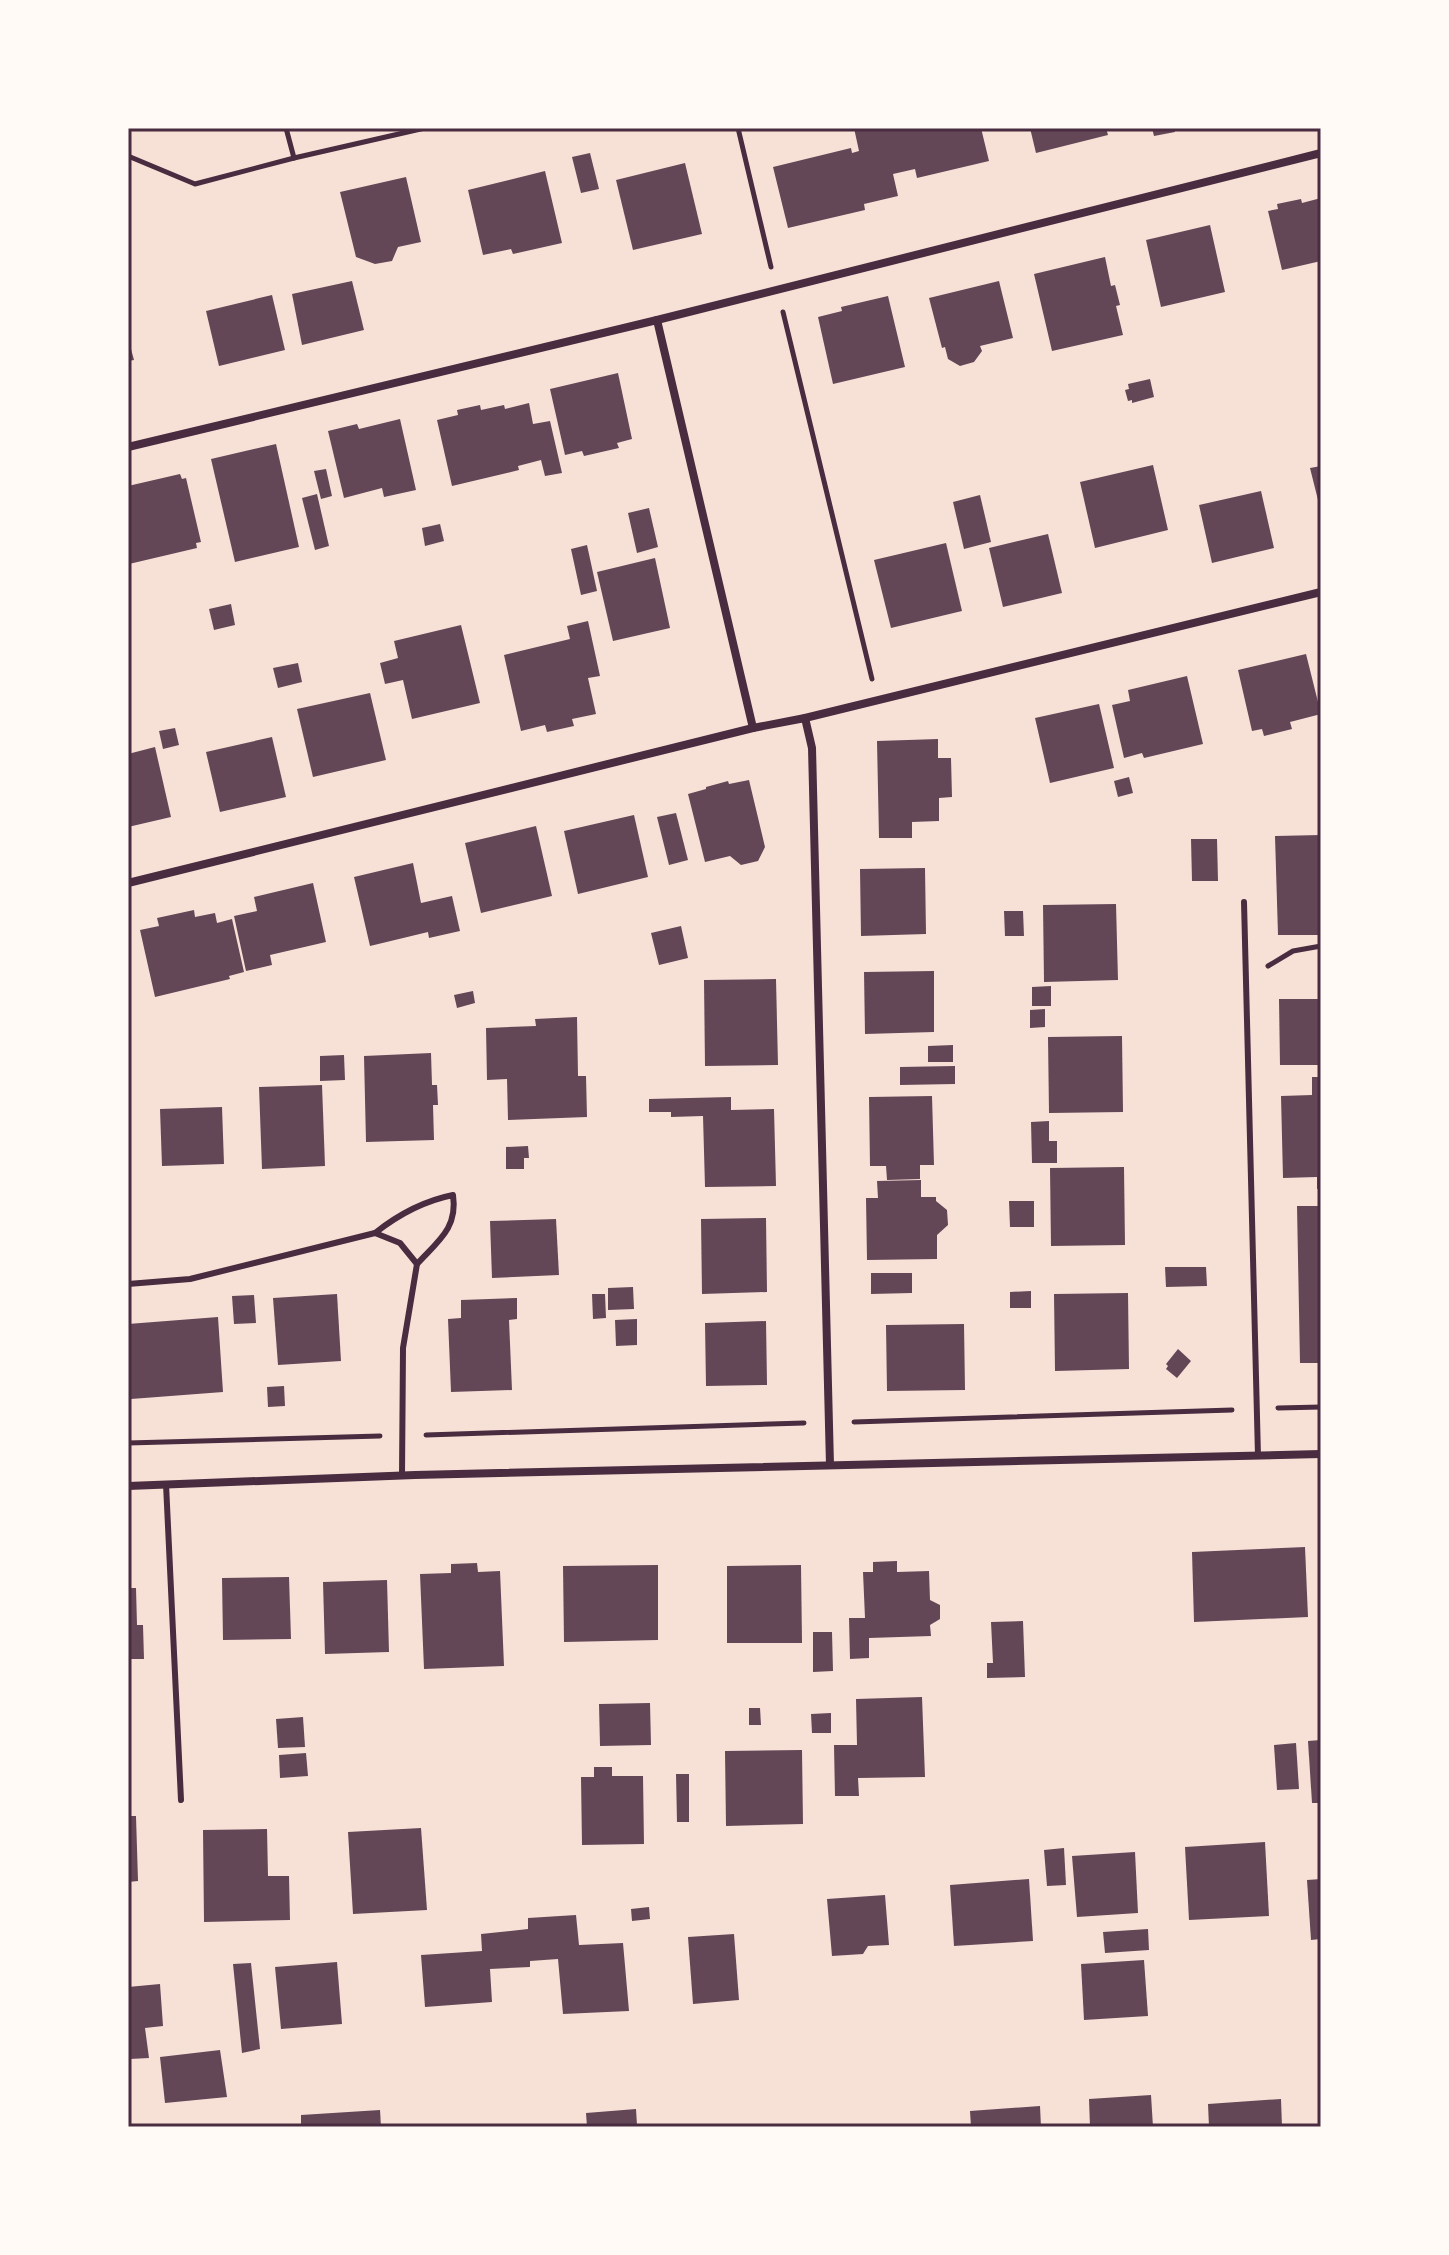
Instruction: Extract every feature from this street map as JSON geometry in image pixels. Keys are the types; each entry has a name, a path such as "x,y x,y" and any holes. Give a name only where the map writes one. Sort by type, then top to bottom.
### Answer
{"street":[{"path":"128,447 777,291 1321,153"},
{"path":"657,320 753,728"},
{"path":"128,883 753,728 1321,592"},
{"path":"805,718 812,748 830,1465"},
{"path":"128,1486 402,1475 1321,1454"}],"lane":[{"path":"1244,902 1258,1456"},
{"path":"128,1284 190,1279 375,1233 395,1218 430,1200 453,1195 456,1212 445,1234 417,1264 403,1348 402,1475"},
{"path":"375,1233 400,1243 417,1264"},
{"path":"166,1484 181,1800"}],"path":[{"path":"286,128 294,158"},
{"path":"128,156 195,184 425,128"},
{"path":"738,128 875,700"},
{"path":"1246,978 1293,951 1321,946"},
{"path":"128,1443 1321,1407"}],"building":[{"path":"854,128 981,128 989,161 917,178 915,169 893,174 898,196 864,204 865,210 788,228 773,167 851,148 852,153 859,151"},
{"path":"1030,128 1106,128 1108,135 1036,153"},
{"path":"1152,128 1174,128 1175,132 1154,136"},
{"path":"590,153 599,189 581,193 572,157"},
{"path":"685,163 702,234 633,250 616,180"},
{"path":"545,171 562,243 513,254 511,249 483,255 468,190"},
{"path":"406,177 421,242 398,247 392,261 375,264 356,257 340,192"},
{"path":"1321,198 1321,261 1282,270 1268,211 1278,209 1277,204"},
{"path":"1210,225 1225,292 1161,307 1146,240"},
{"path":"1105,257 1111,286 1115,285 1120,305 1116,306 1123,335 1052,351 1034,274"},
{"path":"352,281 364,330 302,345 292,294"},
{"path":"999,281 1013,338 980,346 982,351 974,362 960,366 948,359 945,347 942,348 929,298"},
{"path":"272,295 285,350 219,366 206,311"},
{"path":"888,296 905,367 833,384 818,317 842,311 841,307"},
{"path":"128,338 134,360 128,361"},
{"path":"618,373 632,439 617,443 619,448 584,456 582,451 565,455 550,389"},
{"path":"1150,379 1154,397 1132,403 1132,400 1128,401 1125,390 1129,389 1128,384"},
{"path":"529,403 533,424 550,421 562,473 545,476 541,460 518,466 519,470 452,486 437,420 458,415 457,410 480,405 481,410 504,405 505,409"},
{"path":"400,419 416,490 384,497 382,488 344,498 328,431 357,424 359,429"},
{"path":"276,444 299,547 235,562 211,459"},
{"path":"1153,465 1168,530 1095,548 1080,482"},
{"path":"1321,466 1321,508 1320,508 1310,468"},
{"path":"326,469 332,496 321,499 314,471"},
{"path":"180,474 182,479 186,478 201,542 196,543 197,548 129,564 128,486"},
{"path":"1261,491 1274,548 1212,563 1199,505"},
{"path":"317,494 329,546 315,550 302,498"},
{"path":"980,495 991,542 964,549 953,502"},
{"path":"649,508 658,547 637,553 628,513"},
{"path":"440,524 444,541 425,546 422,528"},
{"path":"1048,534 1062,593 1003,607 989,548"},
{"path":"946,543 962,611 891,628 874,560"},
{"path":"587,545 597,591 581,595 571,549"},
{"path":"655,558 670,628 613,641 597,572"},
{"path":"231,604 235,625 214,630 209,609"},
{"path":"588,621 600,676 588,678 596,714 572,719 574,726 547,732 545,725 521,731 504,655 570,639 567,626"},
{"path":"461,625 480,703 412,719 403,680 385,684 380,663 398,658 394,641"},
{"path":"1306,654 1321,714 1290,722 1292,729 1264,736 1262,729 1252,731 1238,670"},
{"path":"298,663 302,682 278,688 273,668"},
{"path":"1187,676 1203,744 1144,758 1142,753 1124,758 1112,705 1130,701 1128,690"},
{"path":"370,693 386,760 313,777 297,709"},
{"path":"1099,704 1114,768 1050,783 1035,718"},
{"path":"175,728 179,745 163,749 159,731"},
{"path":"272,737 286,797 220,812 206,752"},
{"path":"938,739 938,758 951,758 952,797 939,798 939,821 912,822 912,838 879,838 877,741"},
{"path":"155,747 171,817 128,827 128,754"},
{"path":"1129,777 1133,793 1118,797 1114,781"},
{"path":"749,780 765,847 758,861 741,865 730,856 705,862 688,794 728,781 729,784"},
{"path":"676,813 688,860 669,865 657,817"},
{"path":"634,815 648,877 578,894 564,831"},
{"path":"536,826 552,896 481,913 465,843"},
{"path":"1321,835 1321,935 1278,935 1275,836"},
{"path":"1191,839 1217,839 1218,881 1192,881"},
{"path":"413,863 421,903 452,896 460,931 429,938 428,932 370,946 354,877"},
{"path":"925,868 926,934 861,936 860,869"},
{"path":"313,883 326,942 270,955 272,965 246,971 234,916 257,911 254,897"},
{"path":"1116,904 1118,980 1044,982 1043,905"},
{"path":"194,910 195,917 215,913 217,923 232,919 244,972 229,976 230,979 155,997 140,930 159,926 157,918"},
{"path":"1004,911 1023,911 1024,936 1005,936"},
{"path":"681,926 688,958 659,965 651,933"},
{"path":"934,971 934,1032 865,1034 864,972"},
{"path":"776,979 778,1065 705,1066 704,980"},
{"path":"1051,986 1051,1006 1032,1006 1032,987"},
{"path":"473,991 475,1003 457,1008 454,995"},
{"path":"1279,999 1321,999 1321,1065 1280,1065"},
{"path":"1045,1009 1045,1027 1030,1028 1030,1010"},
{"path":"577,1017 578,1076 586,1076 587,1117 508,1120 507,1079 487,1080 486,1028 536,1026 535,1019"},
{"path":"1122,1036 1123,1112 1049,1113 1048,1037"},
{"path":"953,1045 953,1062 928,1062 928,1046"},
{"path":"431,1053 432,1085 437,1085 438,1105 433,1105 434,1140 366,1142 364,1056"},
{"path":"344,1055 345,1080 320,1081 320,1056"},
{"path":"955,1066 955,1084 900,1085 900,1067"},
{"path":"1312,1077 1321,1077 1321,1189 1317,1189 1317,1177 1283,1178 1281,1096 1312,1095"},
{"path":"322,1085 325,1166 262,1169 259,1087"},
{"path":"932,1096 934,1165 920,1165 920,1179 887,1180 886,1166 870,1166 869,1097"},
{"path":"731,1097 731,1110 774,1109 776,1186 705,1187 703,1116 671,1117 671,1112 649,1112 649,1099"},
{"path":"222,1107 224,1164 162,1166 160,1109"},
{"path":"1049,1121 1049,1141 1057,1141 1057,1163 1032,1163 1031,1122"},
{"path":"528,1146 529,1158 524,1158 524,1169 506,1169 506,1147"},
{"path":"1124,1167 1125,1245 1051,1246 1050,1168"},
{"path":"921,1180 921,1197 936,1197 936,1201 947,1210 948,1225 937,1235 937,1259 867,1260 866,1198 878,1198 877,1181"},
{"path":"1009,1201 1034,1201 1034,1227 1010,1227"},
{"path":"1297,1206 1321,1206 1321,1363 1300,1363"},
{"path":"766,1218 767,1292 702,1294 701,1219"},
{"path":"556,1219 559,1275 492,1278 490,1221"},
{"path":"1165,1267 1206,1267 1207,1286 1166,1287"},
{"path":"871,1273 912,1273 912,1293 871,1294"},
{"path":"633,1287 634,1309 608,1310 608,1288"},
{"path":"1031,1291 1031,1308 1010,1308 1010,1292"},
{"path":"1128,1293 1129,1369 1055,1371 1054,1294"},
{"path":"337,1294 341,1361 278,1365 273,1298"},
{"path":"592,1294 605,1294 606,1318 593,1319"},
{"path":"254,1295 256,1323 234,1324 232,1296"},
{"path":"517,1298 517,1319 509,1320 512,1390 451,1392 448,1319 461,1318 461,1300"},
{"path":"218,1317 223,1392 131,1399 128,1391 128,1324"},
{"path":"637,1319 637,1345 616,1346 615,1320"},
{"path":"766,1321 767,1385 706,1386 705,1323"},
{"path":"964,1324 965,1390 887,1391 886,1325"},
{"path":"1178,1349 1191,1361 1177,1378 1166,1369 1166,1364"},
{"path":"284,1386 285,1406 268,1407 267,1387"},
{"path":"1305,1547 1308,1617 1194,1622 1192,1552"},
{"path":"897,1561 897,1572 929,1571 930,1600 940,1605 940,1619 930,1625 931,1636 869,1638 869,1658 850,1659 849,1618 865,1618 863,1572 873,1572 873,1562"},
{"path":"477,1563 478,1572 500,1571 504,1666 424,1669 420,1574 451,1573 451,1564"},
{"path":"658,1565 658,1640 564,1642 563,1566"},
{"path":"801,1565 802,1643 727,1643 727,1566"},
{"path":"289,1577 291,1639 223,1640 222,1578"},
{"path":"387,1580 389,1652 325,1654 323,1582"},
{"path":"128,1588 136,1588 137,1625 143,1625 144,1659 128,1659"},
{"path":"1023,1621 1025,1677 987,1678 987,1663 993,1663 991,1622"},
{"path":"813,1632 832,1632 833,1671 813,1672"},
{"path":"922,1697 925,1777 858,1778 859,1796 835,1796 834,1745 857,1745 856,1699"},
{"path":"650,1703 651,1745 600,1746 599,1704"},
{"path":"749,1708 760,1708 761,1725 749,1725"},
{"path":"831,1713 831,1733 812,1733 811,1714"},
{"path":"303,1717 305,1747 278,1748 276,1719"},
{"path":"1321,1740 1321,1803 1312,1803 1308,1741"},
{"path":"1296,1743 1299,1789 1277,1790 1274,1745"},
{"path":"802,1750 803,1824 726,1826 725,1751"},
{"path":"306,1753 308,1776 280,1778 279,1755"},
{"path":"594,1767 612,1767 612,1776 643,1776 644,1844 582,1845 581,1777 594,1777"},
{"path":"676,1774 689,1774 689,1822 677,1822"},
{"path":"128,1816 136,1816 138,1881 128,1882"},
{"path":"421,1828 427,1910 353,1914 348,1832"},
{"path":"267,1829 268,1876 289,1876 290,1920 204,1922 203,1830"},
{"path":"1265,1842 1269,1916 1189,1920 1185,1847"},
{"path":"1064,1848 1066,1885 1047,1886 1044,1850"},
{"path":"1135,1852 1138,1913 1077,1917 1072,1856"},
{"path":"1029,1879 1033,1941 954,1946 950,1885"},
{"path":"1321,1879 1321,1939 1311,1940 1307,1880"},
{"path":"885,1895 889,1945 868,1946 863,1954 832,1956 827,1899"},
{"path":"649,1907 650,1919 632,1921 631,1909"},
{"path":"576,1915 579,1945 623,1943 629,2011 563,2014 558,1959 530,1961 530,1967 490,1969 492,2002 425,2007 421,1955 482,1951 481,1934 528,1929 528,1918"},
{"path":"1148,1929 1149,1950 1105,1953 1103,1932"},
{"path":"734,1934 739,2000 693,2004 688,1937"},
{"path":"1144,1960 1148,2016 1084,2020 1081,1964"},
{"path":"337,1962 342,2024 281,2029 275,1967"},
{"path":"251,1963 260,2049 242,2053 233,1964"},
{"path":"160,1984 163,2026 145,2028 149,2058 130,2059 128,1987"},
{"path":"220,2050 227,2097 165,2103 160,2057"},
{"path":"1151,2095 1153,2127 1090,2127 1089,2099"},
{"path":"1281,2099 1282,2127 1209,2127 1208,2104"},
{"path":"1040,2106 1041,2127 971,2127 970,2111"},
{"path":"636,2109 637,2125 645,2124 645,2127 587,2127 586,2113"},
{"path":"380,2110 381,2127 301,2127 301,2115"}]}
